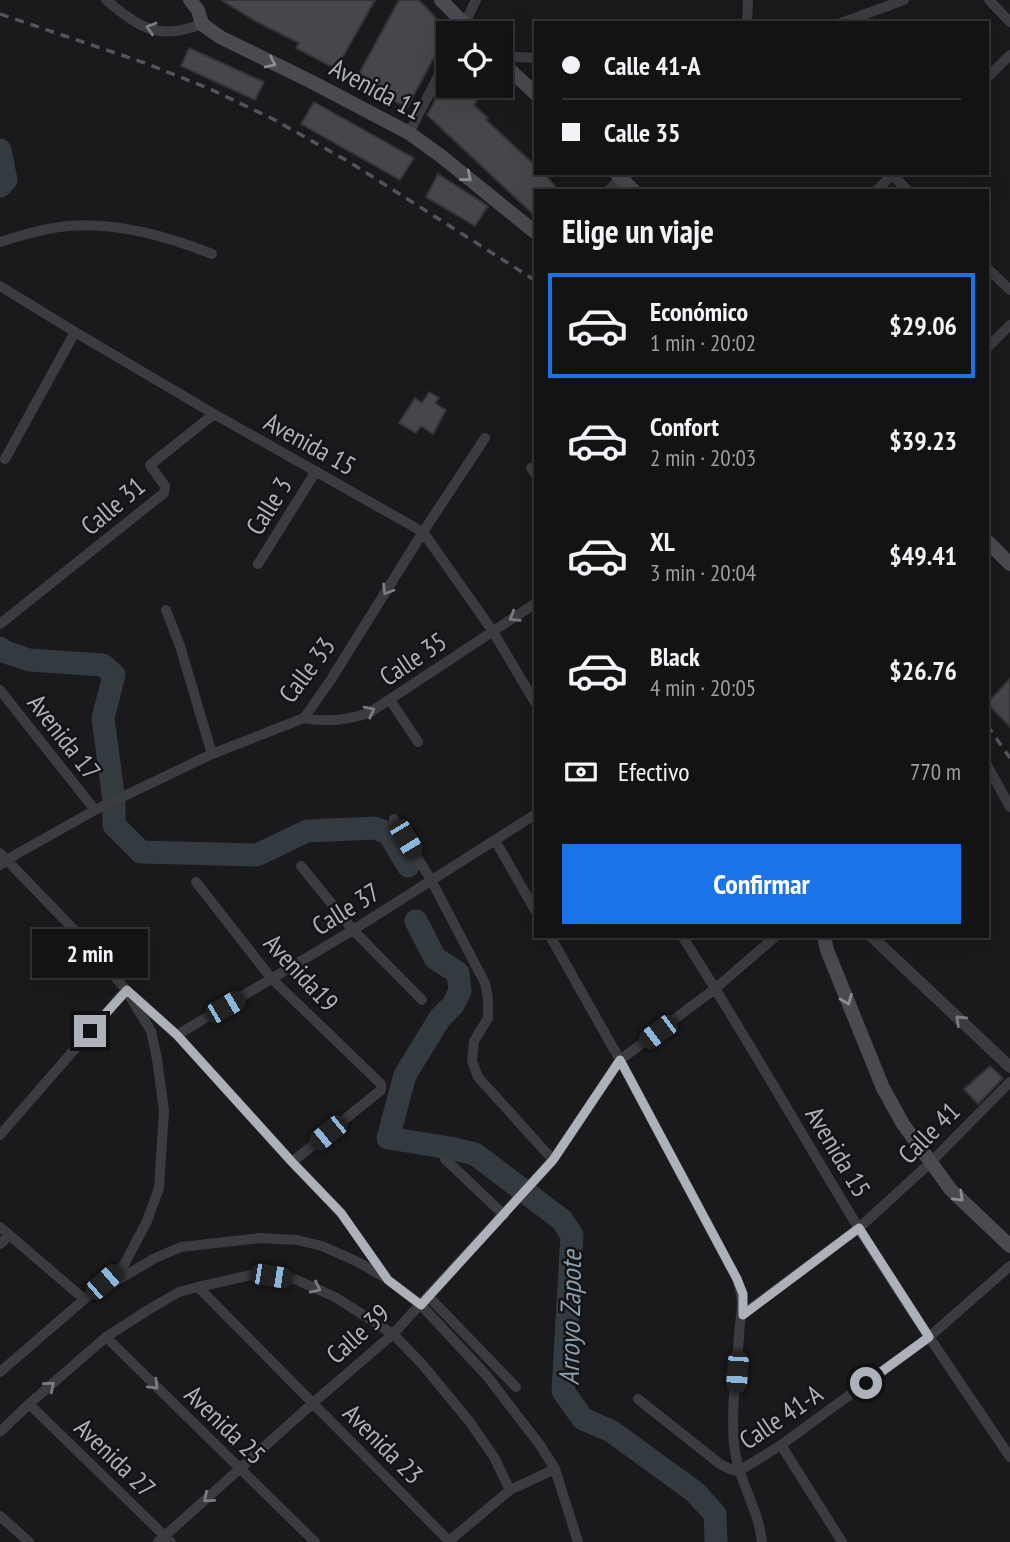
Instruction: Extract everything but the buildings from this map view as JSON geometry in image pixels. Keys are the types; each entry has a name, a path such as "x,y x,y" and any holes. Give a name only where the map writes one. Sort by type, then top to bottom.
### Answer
{"main road":[{"name":"Avenida 11","path":"190,0 198,10 202,24 229,43 409,134 441,156 534,231"},
{"path":"441,0 458,21"},
{"path":"513,73 534,92"},
{"path":"620,175 632,189"},
{"path":"989,543 1010,564"},
{"path":"824,938 883,1088 903,1124 951,1190 1010,1246"}],"street":[{"path":"106,0 146,28 175,32 202,24"},
{"path":"469,21 476,0"},
{"path":"747,21 748,0"},
{"path":"845,21 876,5 904,0"},
{"path":"989,0 1010,22"},
{"path":"989,76 1010,55"},
{"path":"513,57 534,58"},
{"path":"409,134 436,81"},
{"path":"878,189 891,175"},
{"path":"893,175 906,189"},
{"path":"0,242 33,231 71,226 126,230 184,243 212,254"},
{"path":"989,270 1010,290"},
{"name":"Avenida 15","path":"0,286 214,414 423,532 492,630 534,701"},
{"path":"989,346 1010,325"},
{"path":"5,459 75,332"},
{"name":"Calle 31","path":"0,624 164,493 165,486 150,465 214,414"},
{"name":"Calle 33","path":"2,860 95,810 212,754 304,718 485,438"},
{"name":"Calle 3","path":"258,564 316,471"},
{"name":"Calle 35","path":"304,718 319,721 356,718 369,713 534,604"},
{"path":"166,610 180,646 212,754"},
{"name":"Avenida 17","path":"0,690 95,810"},
{"path":"390,700 418,742"},
{"path":"989,769 1010,807"},
{"name":"Calle 37","path":"177,1035 352,930 534,815"},
{"path":"394,819 431,880 485,983 488,1018 474,1041 472,1060 478,1077 553,1160"},
{"path":"495,840 534,908"},
{"path":"2,860 82,938 127,990 177,1035 341,1213 388,1280"},
{"path":"301,866 352,930 422,1000"},
{"name":"Avenida19","path":"196,882 272,979 382,1086 381,1090 292,1162"},
{"path":"551,938 620,1060 743,1294 733,1406 734,1446 739,1471 761,1530 762,1542"},
{"name":"Avenida 15","path":"683,938 859,1228 1010,1457"},
{"name":"Calle 39","path":"165,1540 313,1403 393,1334 421,1305 553,1160 620,1060 716,988 774,938"},
{"path":"873,938 1010,1067"},
{"path":"0,1135 127,990"},
{"path":"0,1372 124,1265 147,1221 159,1188 164,1111 158,1059 151,1031 127,990"},
{"name":"Calle 41","path":"743,1315 859,1228 930,1163 1010,1082"},
{"path":"445,1159 504,1215"},
{"path":"0,1227 84,1299"},
{"path":"0,1244 9,1236"},
{"path":"84,1299 155,1258 181,1247 260,1238 297,1240 322,1246 358,1262 421,1305 487,1376 555,1469 578,1542"},
{"name":"Calle 41-A","path":"638,1399 720,1464 739,1471 782,1445 929,1337 1010,1266"},
{"path":"0,1432 106,1337 179,1293 251,1275 271,1276 297,1280 335,1297 393,1334 422,1364 469,1421 494,1457 510,1490"},
{"name":"Avenida 23","path":"198,1287 449,1542"},
{"path":"428,1296 516,1387"},
{"name":"Avenida 25","path":"106,1337 315,1542"},
{"name":"Avenida 27","path":"29,1404 165,1540"},
{"path":"782,1445 842,1542"},
{"path":"449,1542 510,1490 555,1469"},
{"path":"0,1516 29,1542"}],"waterway":[{"name":"Arroyo Zapote","path":"0,150 6,180 0,186"},
{"name":"Arroyo Zapote","path":"0,648 29,660 103,665 114,675 103,718 114,801 114,825 141,852 257,855 307,831 375,828 389,834 408,866"},
{"name":"Arroyo Zapote","path":"416,921 435,958 458,973 460,991 405,1075 388,1138 475,1154 562,1220 572,1235 563,1391 583,1419 611,1431 695,1492 715,1514 716,1542"}],"railway":[{"path":"0,14 145,63 210,89 273,119 351,163 534,280"},
{"path":"989,728 1010,758"}],"route":[{"path":"90,1031 127,990 177,1035 341,1213 388,1280 421,1305 553,1160 620,1060 737,1279 743,1294 743,1315 859,1228 929,1337 866,1383"}]}
